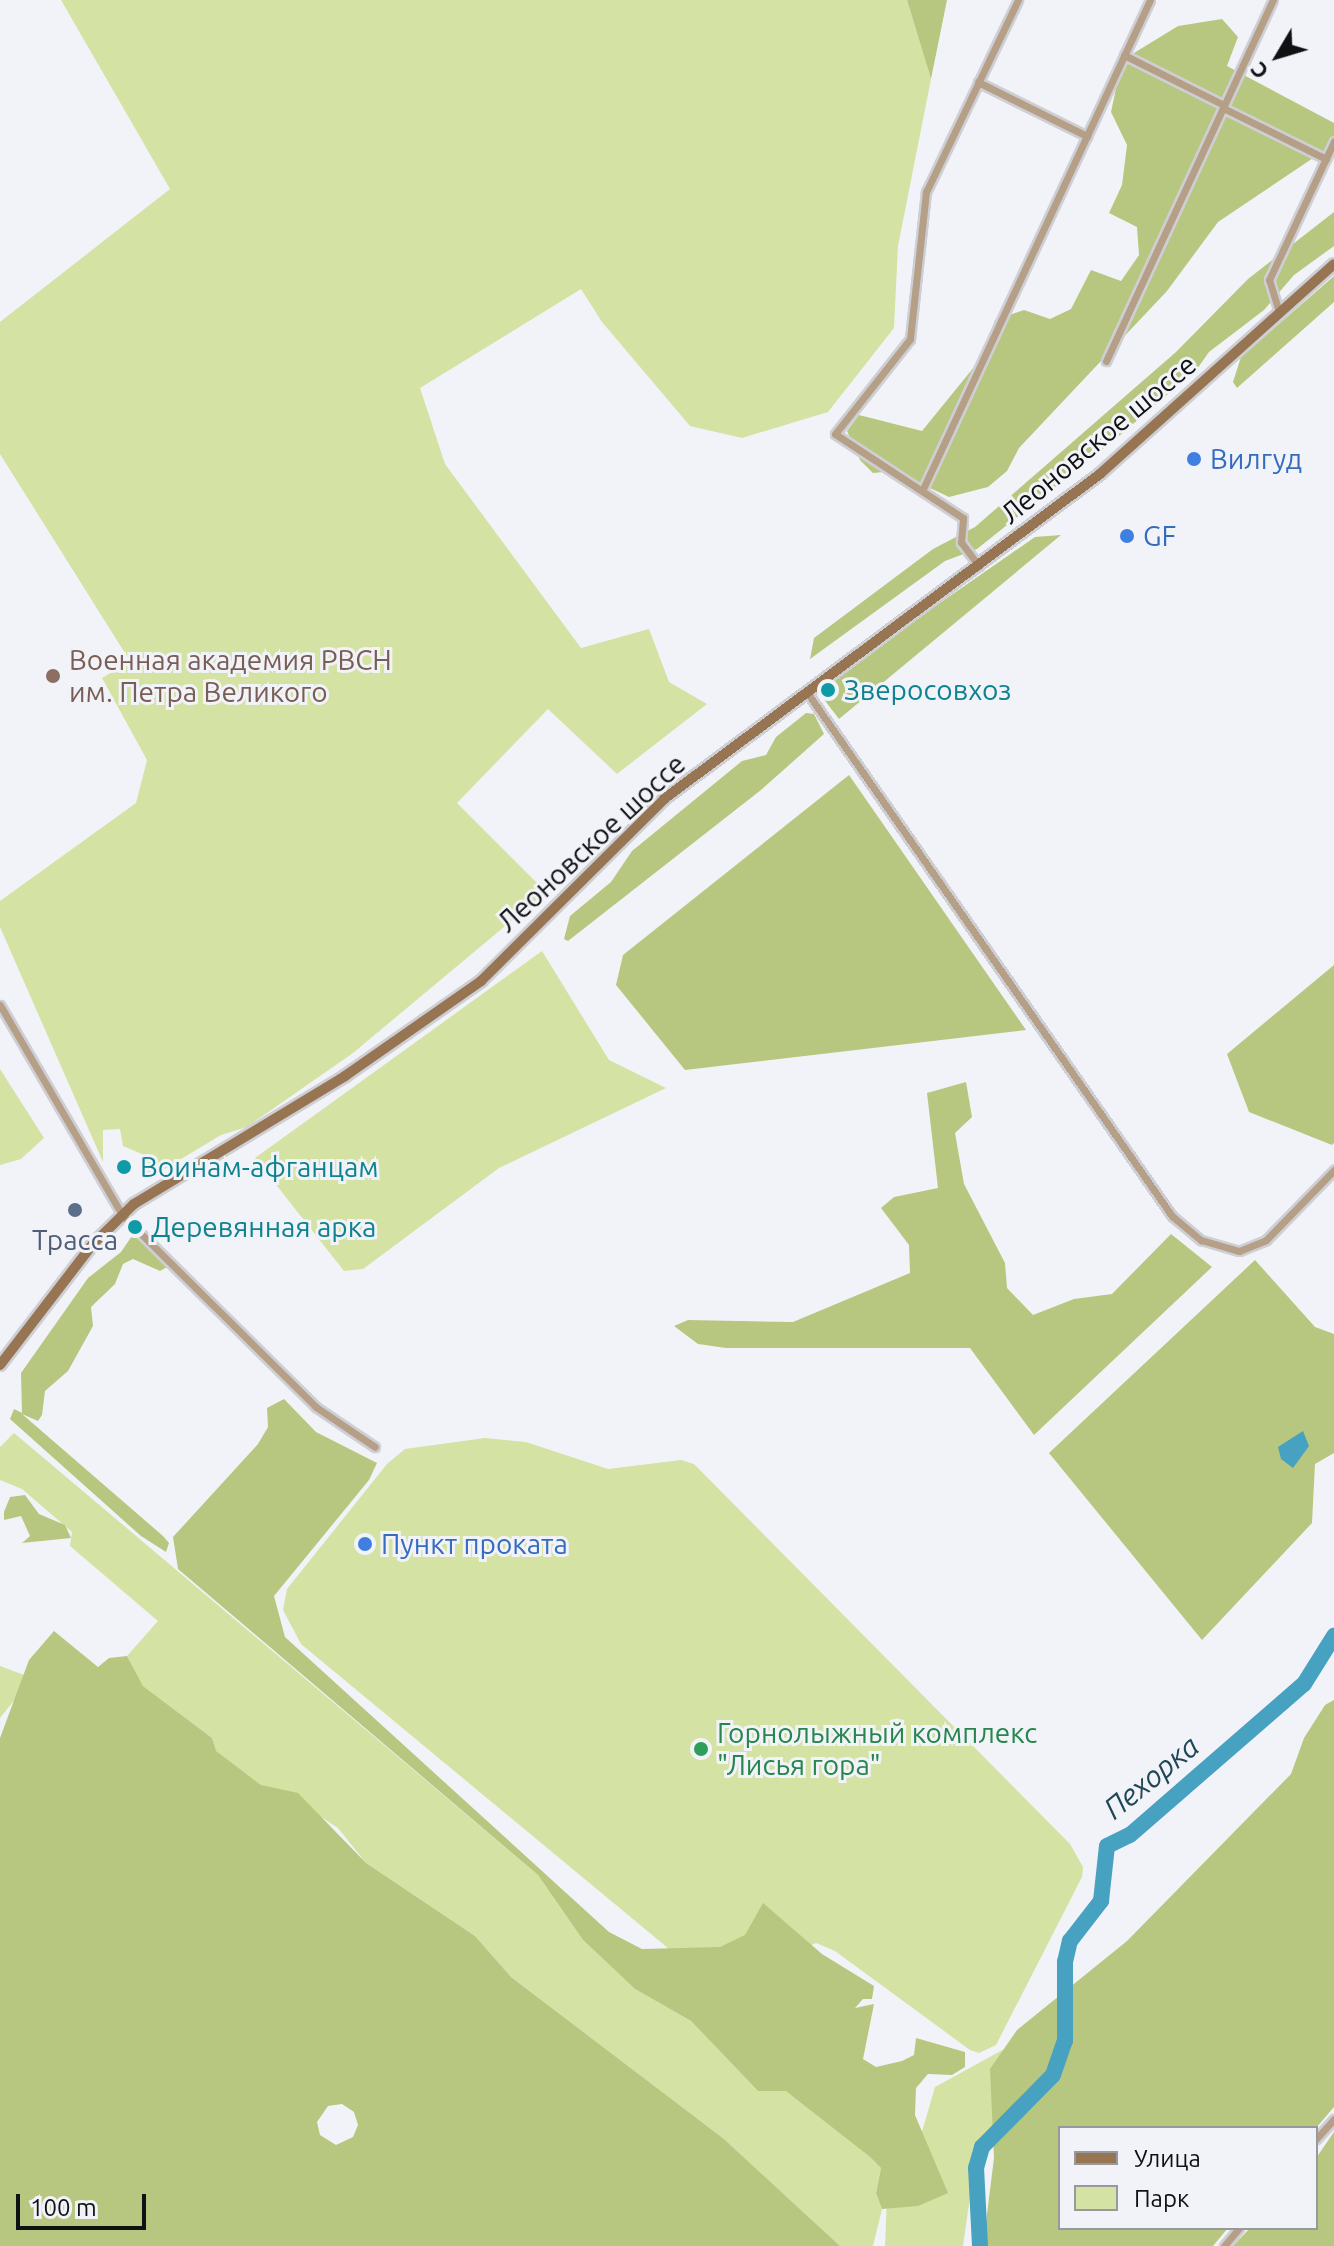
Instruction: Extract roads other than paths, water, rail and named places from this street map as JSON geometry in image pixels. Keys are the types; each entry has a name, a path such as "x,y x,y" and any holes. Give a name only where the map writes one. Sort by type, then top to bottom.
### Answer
{"main road":[{"name":"Леоновское шоссе","path":"0,1365 93,1244 122,1215 345,1076 470,989 664,799 979,566 1140,442 1334,264"}],"street":[{"path":"979,566 961,542 963,518 835,434 910,339 926,192 1018,0"},
{"path":"922,491 1150,0"},
{"path":"1106,361 1273,0"},
{"path":"1124,55 1326,159"},
{"path":"978,82 1087,136"},
{"path":"1279,312 1269,280 1334,141"},
{"path":"806,691 1172,1216 1201,1240 1239,1251 1266,1240 1334,1170"},
{"path":"0,1005 122,1215 316,1407 375,1447"},
{"path":"1318,2137 1334,2119"},
{"path":"1224,2246 1237,2230"}],"water":[{"path":"1303,1431 1309,1446 1293,1468 1281,1459 1278,1447"}],"waterway":[{"name":"Пехорка","path":"980,2246 976,2168 982,2147 1053,2075 1065,2041 1065,1962 1070,1941 1101,1901 1107,1846 1130,1835 1304,1684 1334,1636"}],"place":[{"name":"Вилгуд","path":"1194,459"},
{"name":"GF","path":"1127,536"},
{"name":"Военная академия РВСН им. Петра Великого","path":"53,676"},
{"name":"Зверосовхоз","path":"828,690"},
{"name":"Воинам-афганцам","path":"124,1167"},
{"name":"Трасса","path":"75,1210"},
{"name":"Деревянная арка","path":"135,1227"},
{"name":"Пункт проката","path":"365,1544"},
{"name":"Горнолыжный комплекс \"Лисья гора\"","path":"701,1749"}]}
